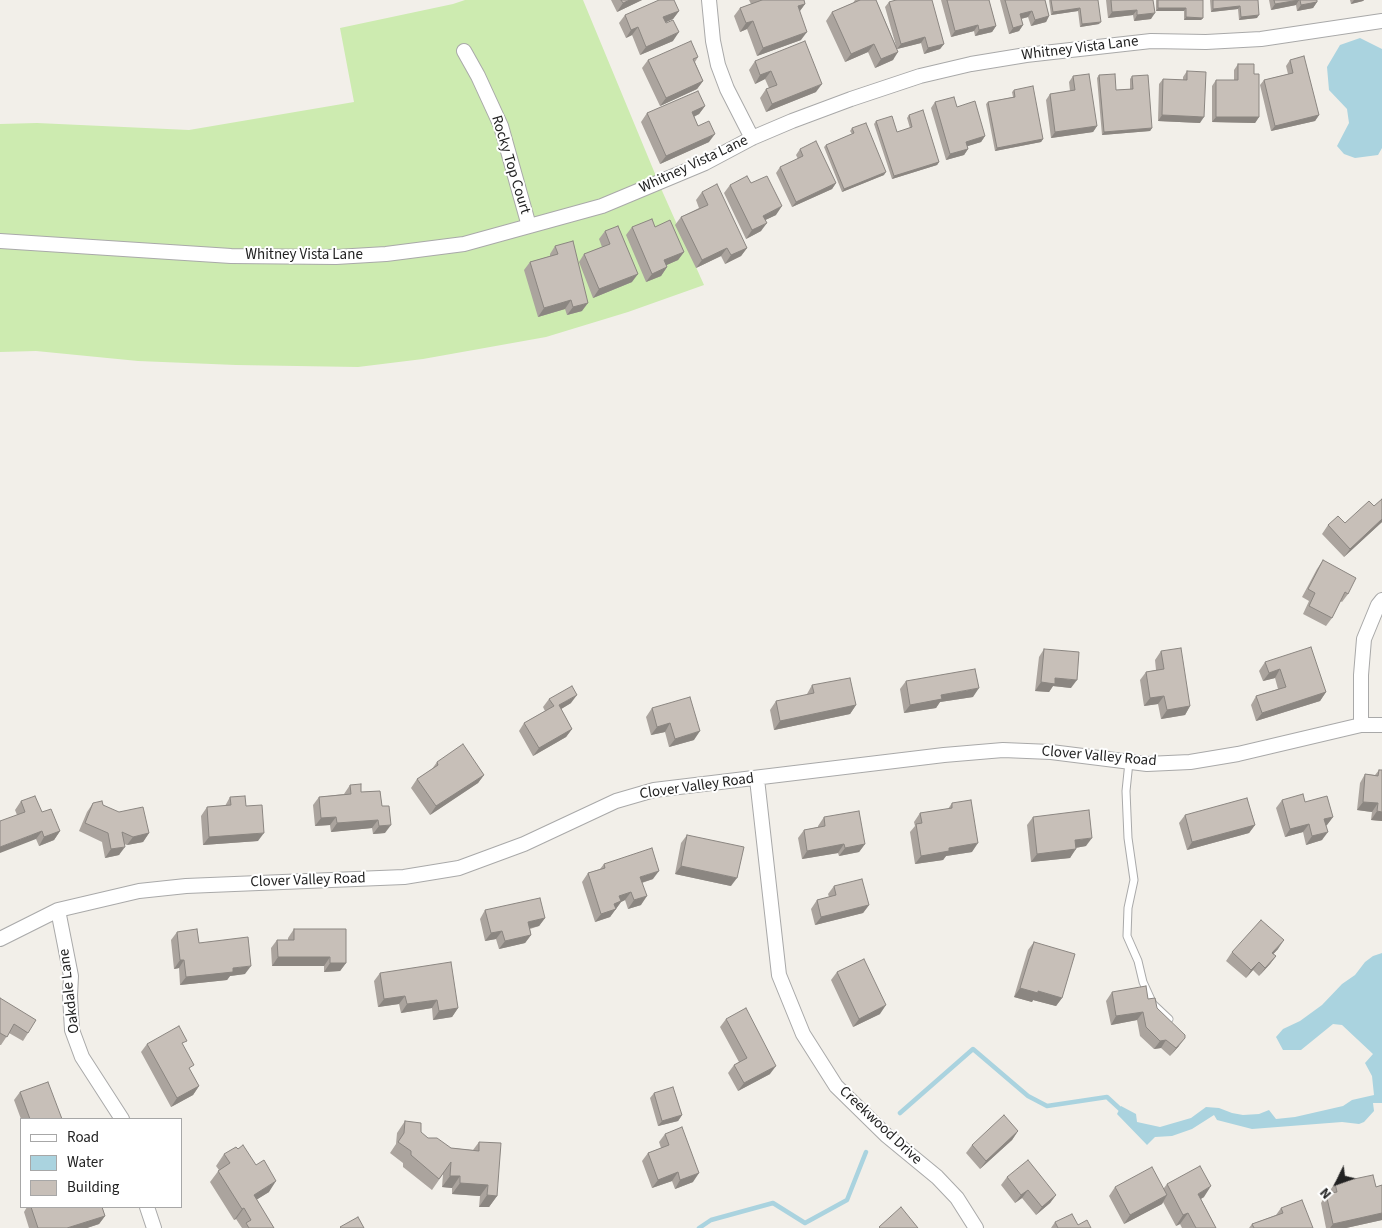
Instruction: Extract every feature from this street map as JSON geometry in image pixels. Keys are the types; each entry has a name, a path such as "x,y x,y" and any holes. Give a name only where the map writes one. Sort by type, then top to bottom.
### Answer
{"street":[{"path":"709,0 713,41 718,65 727,88 752,138"},
{"name":"Whitney Vista Lane","path":"0,241 231,256 336,257 386,254 464,244 602,206 705,163 752,138 792,121 920,76 970,64 1026,55 1151,41 1206,42 1261,39 1382,21"},
{"name":"Rocky Top Court","path":"464,51 501,126 529,226"},
{"path":"1361,725 1361,675 1364,639 1378,605 1382,600"},
{"name":"Clover Valley Road","path":"0,939 58,910 138,891 186,886 404,877 439,872 479,861 524,844 616,801 654,790 757,779 827,768 1003,750 1051,752 1147,764 1190,762 1238,754 1361,725 1382,725"},
{"name":"Creekwood Drive","path":"757,779 779,975 803,1034 836,1086 886,1135 937,1177 957,1198 976,1228"},
{"name":"Oakdale Lane","path":"58,910 71,976 72,1030 82,1057 121,1118"},
{"path":"147,1208 154,1228"}],"lane":[{"path":"1129,762 1126,791 1128,838 1134,880 1128,908 1127,936 1138,961 1142,982 1153,1004 1169,1019"}],"green space":[{"path":"465,0 583,0 663,193 704,285 628,312 546,337 423,359 358,367 138,361 36,351 0,352 0,124 37,123 189,130 354,102 340,28"}],"water":[{"path":"1360,38 1382,49 1382,148 1378,155 1355,158 1344,154 1337,146 1349,123 1347,109 1329,90 1327,67 1340,45"},
{"path":"1382,953 1382,1103 1373,1103 1374,1111 1364,1122 1359,1124 1342,1122 1252,1129 1217,1120 1214,1115 1192,1129 1172,1136 1155,1137 1147,1145 1117,1114 1121,1106 1136,1114 1137,1122 1160,1127 1191,1118 1206,1107 1219,1108 1243,1115 1259,1114 1269,1110 1276,1119 1295,1117 1343,1106 1352,1100 1374,1095 1372,1076 1365,1063 1373,1054 1342,1025 1333,1024 1301,1050 1283,1050 1276,1037 1283,1029 1300,1021 1322,1005 1342,984 1355,975 1365,962 1373,956"}],"building":[{"path":"659,0 674,0 679,11 663,17 666,23 673,20 679,32 646,47 638,27 631,30 625,15"},
{"path":"762,0 804,0 805,4 798,6 807,32 763,48 753,21 746,23 740,8"},
{"path":"860,0 876,0 898,52 881,59 874,44 851,54 832,12"},
{"path":"896,0 932,0 944,44 928,48 925,37 901,44 889,2"},
{"path":"947,0 989,0 996,26 979,30 978,25 955,31"},
{"path":"1005,0 1045,0 1049,16 1035,20 1032,11 1020,14 1023,25 1013,28"},
{"path":"1051,0 1098,0 1101,22 1082,24 1080,8 1053,12"},
{"path":"1111,0 1153,0 1155,13 1137,15 1137,10 1112,12"},
{"path":"1158,0 1203,0 1203,18 1186,17 1186,8 1158,8"},
{"path":"1213,0 1258,0 1259,15 1241,17 1240,6 1213,9"},
{"path":"1274,0 1299,0 1275,4"},
{"path":"1300,0 1317,0 1317,2 1301,5"},
{"path":"691,41 698,57 693,59 703,81 666,98 648,60"},
{"path":"805,41 822,84 772,104 766,89 777,85 771,71 760,75 755,61"},
{"path":"1304,56 1319,115 1275,126 1264,80 1293,73 1290,60"},
{"path":"1238,64 1254,64 1254,74 1259,74 1259,117 1216,117 1216,80 1238,80"},
{"path":"1187,71 1206,72 1204,117 1162,115 1163,79 1187,80"},
{"path":"1089,74 1097,126 1055,132 1050,94 1075,90 1073,76"},
{"path":"1115,74 1116,90 1133,89 1132,76 1148,75 1152,128 1104,132 1099,75"},
{"path":"1033,86 1043,139 997,148 988,102 1015,97 1014,90"},
{"path":"698,91 705,106 692,112 698,126 709,121 715,134 666,156 647,113"},
{"path":"954,97 957,107 975,101 985,136 966,142 968,149 950,154 935,102"},
{"path":"923,110 939,162 894,176 876,121 892,116 897,132 912,127 909,115"},
{"path":"866,123 886,172 844,189 826,145 854,133 852,128"},
{"path":"816,141 836,183 796,202 780,167 803,156 800,149"},
{"path":"747,176 751,183 767,176 782,206 763,216 767,223 752,230 730,185"},
{"path":"717,184 747,248 731,255 727,248 702,260 681,217 708,205 702,192"},
{"path":"652,219 655,227 670,220 684,252 664,260 667,267 652,274 632,227"},
{"path":"618,226 638,274 599,289 584,254 610,244 605,231"},
{"path":"573,241 588,303 573,307 571,300 544,308 530,262 558,254 555,246"},
{"path":"1382,499 1382,519 1350,549 1328,525 1338,516 1345,523 1369,501 1374,506"},
{"path":"1323,560 1356,578 1348,594 1345,592 1332,618 1309,606 1315,593 1308,589"},
{"path":"1311,647 1326,692 1262,713 1256,696 1286,687 1280,669 1269,673 1265,662"},
{"path":"1181,648 1190,706 1167,710 1164,696 1150,698 1146,672 1164,669 1161,651"},
{"path":"1044,649 1079,652 1077,680 1055,678 1055,684 1041,682"},
{"path":"975,669 979,688 941,695 942,699 910,705 906,681"},
{"path":"850,678 856,705 780,721 776,701 814,693 812,685"},
{"path":"572,686 577,695 559,705 572,729 539,748 524,723 554,706 549,699"},
{"path":"690,697 700,731 675,739 670,723 657,727 652,708"},
{"path":"463,744 484,775 436,806 417,779 438,765 437,762"},
{"path":"1379,770 1382,770 1382,812 1377,811 1378,803 1363,802 1365,774 1378,776"},
{"path":"361,784 361,792 380,791 382,806 389,806 391,825 379,826 378,820 337,823 336,817 321,818 319,797 351,794 350,785"},
{"path":"1303,794 1305,802 1327,796 1333,817 1324,819 1328,832 1312,836 1309,824 1290,829 1282,800"},
{"path":"35,796 42,812 51,809 60,831 44,837 42,831 0,847 0,821 25,812 21,801"},
{"path":"245,796 246,806 262,805 264,833 209,837 207,807 231,805 230,797"},
{"path":"1247,798 1255,825 1192,842 1185,815"},
{"path":"971,800 978,843 949,848 949,851 921,856 916,824 922,823 920,813 952,808 952,803"},
{"path":"102,801 103,805 119,812 143,807 149,833 133,837 122,832 125,847 111,849 108,833 85,823 93,803"},
{"path":"1089,810 1092,838 1075,840 1076,849 1037,854 1033,817"},
{"path":"859,811 865,844 845,848 844,844 807,851 804,830 825,826 824,817"},
{"path":"687,835 744,847 737,878 681,866"},
{"path":"652,848 659,871 640,877 647,896 634,900 631,892 619,896 621,901 614,904 616,909 601,914 588,873 605,868 604,864"},
{"path":"862,879 869,905 821,917 817,900 836,895 834,886"},
{"path":"540,898 545,918 528,922 531,935 505,941 502,931 491,933 485,910"},
{"path":"1261,920 1284,940 1272,953 1276,956 1265,968 1259,962 1251,970 1232,952"},
{"path":"197,929 199,943 248,937 251,966 233,968 233,972 186,977 184,960 180,960 177,932"},
{"path":"294,929 346,929 346,963 330,963 330,957 278,957 277,940 294,940"},
{"path":"1034,942 1075,954 1062,998 1020,988"},
{"path":"864,959 886,1005 859,1019 837,972"},
{"path":"451,962 458,1008 439,1011 437,1000 407,1004 405,996 384,999 380,973"},
{"path":"1146,986 1148,999 1155,998 1157,1008 1185,1035 1185,1038 1176,1048 1166,1040 1160,1041 1146,1027 1143,1012 1116,1016 1112,992"},
{"path":"0,998 36,1020 28,1033 14,1024 7,1037 0,1033"},
{"path":"746,1008 776,1066 744,1083 734,1065 747,1058 726,1019"},
{"path":"179,1026 187,1041 182,1043 194,1065 189,1068 199,1086 177,1098 147,1044"},
{"path":"48,1082 62,1118 30,1118 20,1092"},
{"path":"673,1087 682,1115 662,1121 654,1093"},
{"path":"1004,1115 1018,1131 986,1161 972,1145"},
{"path":"405,1121 421,1123 421,1132 428,1138 437,1138 451,1148 479,1151 479,1142 501,1143 497,1196 487,1195 488,1185 460,1183 460,1176 450,1176 451,1162 439,1179 411,1155 411,1151 398,1142 404,1133"},
{"path":"682,1127 699,1173 680,1180 678,1172 658,1180 648,1153 669,1145 665,1134"},
{"path":"243,1145 256,1165 264,1160 276,1181 254,1195 274,1228 249,1228 246,1223 251,1220 218,1171 230,1163 224,1154"},
{"path":"1028,1160 1056,1195 1042,1207 1028,1190 1021,1195 1007,1177"},
{"path":"1200,1166 1211,1186 1198,1194 1216,1228 1196,1228 1188,1213 1183,1215 1167,1184"},
{"path":"1152,1167 1167,1195 1130,1215 1115,1187"},
{"path":"1373,1175 1376,1187 1382,1185 1382,1213 1333,1224 1326,1194 1337,1192 1335,1183"},
{"path":"1302,1200 1313,1228 1254,1228 1252,1224 1283,1213 1281,1208"},
{"path":"901,1207 918,1228 879,1227"},
{"path":"31,1208 102,1208 105,1216 67,1228 38,1228"},
{"path":"1072,1214 1078,1225 1087,1220 1091,1228 1058,1228 1055,1222"},
{"path":"358,1217 364,1228 340,1227"}],"waterway":[{"path":"900,1113 973,1049 1028,1096 1047,1106 1107,1097 1120,1109"},
{"path":"699,1228 711,1220 773,1203 805,1223 847,1200 866,1152"}]}
